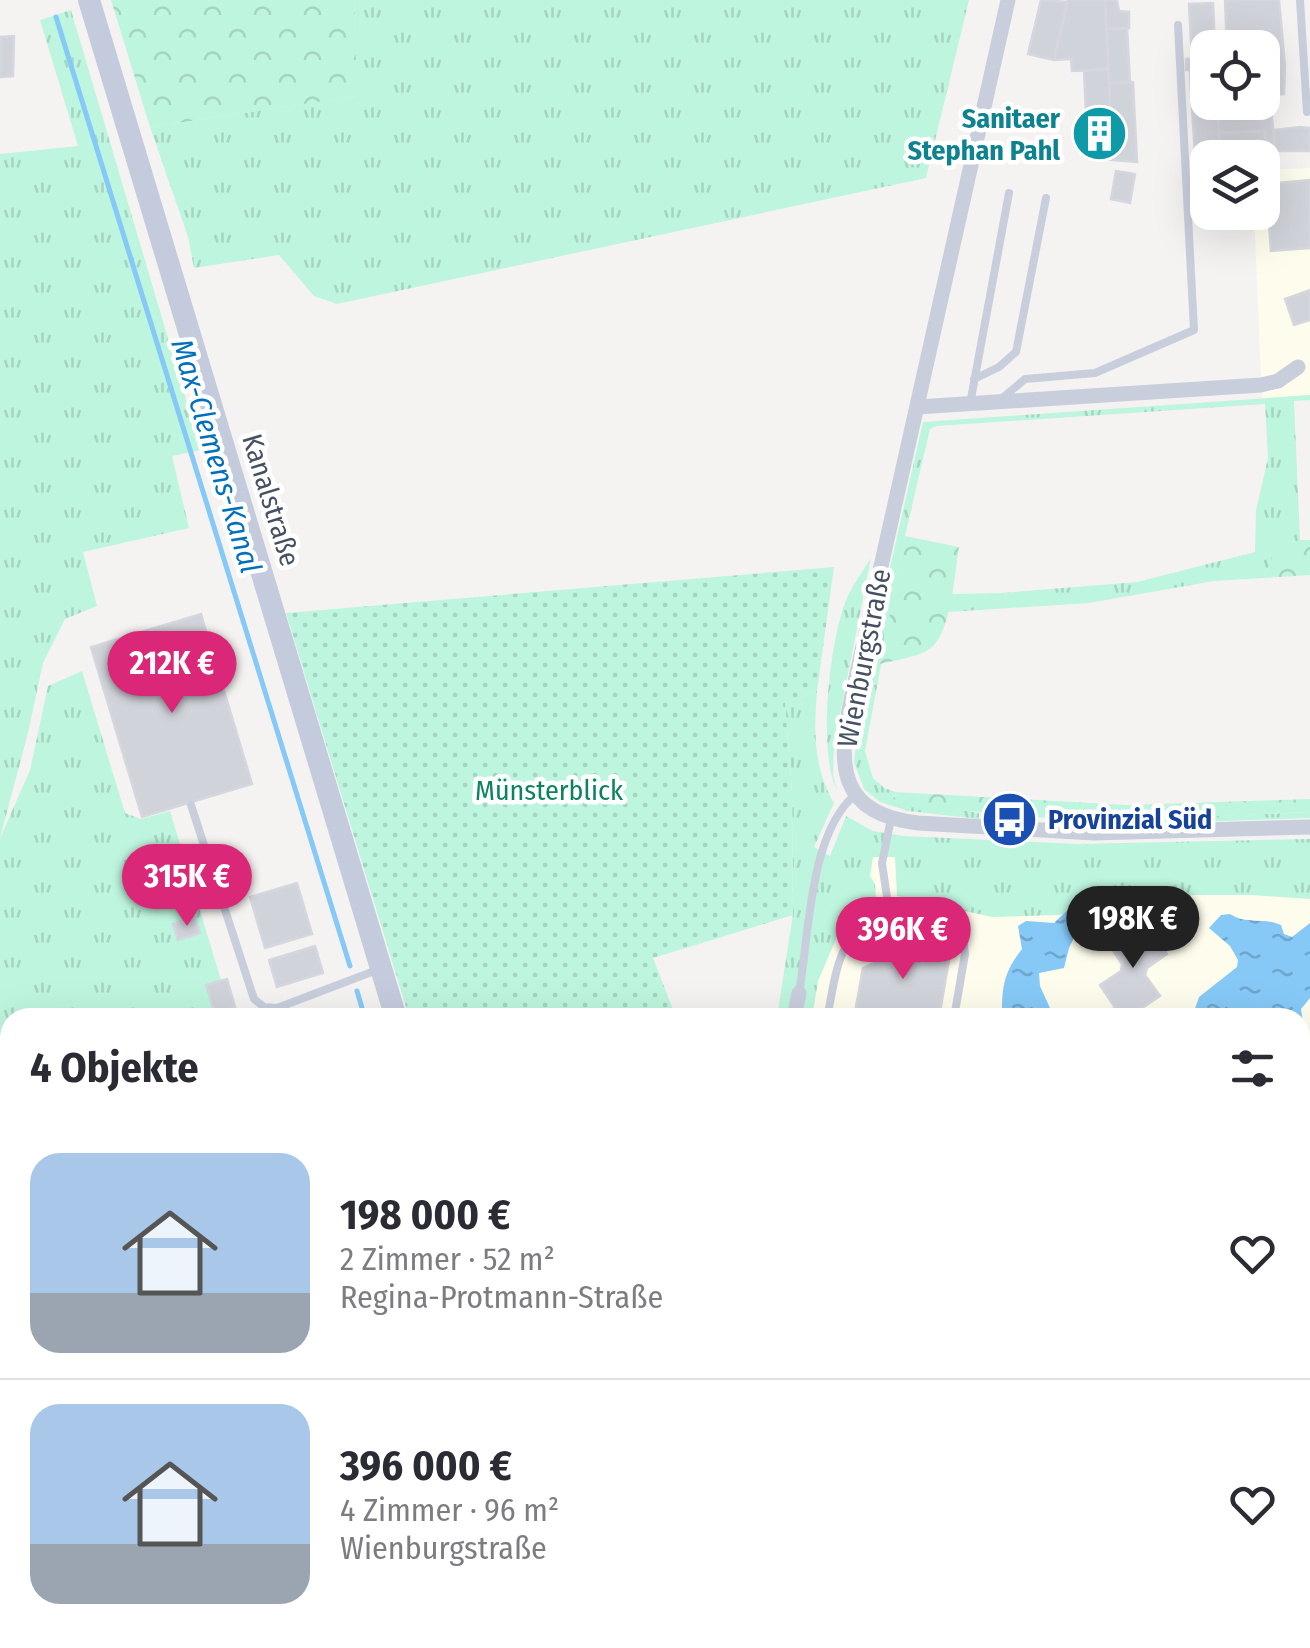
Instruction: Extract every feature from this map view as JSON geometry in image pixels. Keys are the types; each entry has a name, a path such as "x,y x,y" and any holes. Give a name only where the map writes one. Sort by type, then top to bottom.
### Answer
{"main road":[{"name":"Kanalstraße","path":"89,0 382,969 400,1008"}],"street":[{"name":"Wienburgstraße","path":"855,795 844,768 845,734 1008,0"},
{"path":"917,407 1261,385 1278,381 1298,367"},
{"path":"855,795 871,810 891,819 934,824 1094,833 1310,827"},
{"path":"796,1008 798,994"}],"lane":[{"path":"1300,0 1307,112"},
{"path":"997,402 1025,379 1095,373 1194,330 1178,25"},
{"path":"970,404 1009,193"},
{"path":"974,379 999,367 1016,352 1046,198"},
{"path":"798,994 824,843 838,812 855,795"},
{"path":"191,805 254,999 264,1007 277,1008 382,969"},
{"path":"889,910 882,863 891,819"},
{"path":"830,1008 840,951 868,921 889,910"},
{"path":"889,910 909,921 949,929 963,938 966,954 956,1008"}],"shaded area":[{"path":"1310,168 1310,395 1262,398 1255,230 1280,230 1280,169"},
{"path":"1310,851 1310,1008 814,1008 839,858"}],"green space":[{"path":"111,0 354,0 357,96 150,127"},
{"path":"354,0 969,0 926,178 337,304 314,296 279,255 194,268 188,237 150,127 356,96"},
{"path":"71,10 201,450 172,456 189,528 83,552 97,606 65,619 43,663 0,838 0,154 78,146 40,20"},
{"path":"1310,395 1310,400 1294,401 1300,540 1277,547 1264,578 1214,581 1089,603 948,612 951,594 1137,582 1255,552 1256,510 1268,458 1265,404 930,429 905,536 865,751 873,778 896,792 893,798 979,813 979,819 908,811 880,802 864,789 854,762 861,696 923,422"},
{"path":"905,536 959,547 951,600 944,627 933,646 880,664"},
{"path":"1310,540 1310,575 1264,578 1277,546"},
{"path":"871,558 834,744 833,775 837,790 831,773 828,750 831,666 847,598"},
{"name":"Münsterblick","path":"834,567 817,691 785,703 792,791 793,915 653,958 672,1008 406,1008 286,613"},
{"path":"82,671 125,813 141,819 170,811 221,980 227,979 235,1007 0,1008 0,838 30,770 48,686"},
{"path":"817,691 816,749 834,803 814,847 830,856 846,816 873,831 904,836 1078,844 1310,839 1310,899 1127,895 1059,915 992,917 897,896 895,857 873,857 870,876 876,901 871,908 848,911 818,981 814,1008 778,1008 793,914 792,791 785,703"},
{"path":"896,792 1126,805 1310,799 1310,812 1134,820 1054,818 920,804 893,799"},
{"path":"1310,812 1310,818 1136,824 1057,823 1056,818 1146,819"}],"water":[{"path":"1081,897 1093,899 1069,948 1064,968 1039,973 1050,1008 1002,1008 1005,981 1022,949 1018,926 1026,921 1054,923"},
{"path":"1221,915 1281,925 1284,934 1292,937 1310,923 1310,998 1302,1008 1195,1008 1199,997 1237,967 1238,960 1230,946 1209,928"}],"building":[{"path":"1041,0 1067,2 1054,60 1028,54"},
{"path":"1068,0 1105,0 1108,69 1072,71 1071,59 1054,60"},
{"path":"1105,0 1117,0 1119,11 1129,12 1129,28 1107,29"},
{"path":"1225,0 1279,0 1284,94 1280,94 1280,30 1226,30"},
{"path":"1213,3 1214,30 1190,30 1189,4"},
{"path":"1127,28 1130,82 1109,83 1107,29"},
{"path":"14,36 13,76 0,77 0,37"},
{"name":"Sanitaer Stephan Pahl","path":"1108,69 1113,160 1088,158 1084,71"},
{"path":"1133,82 1137,162 1113,160 1109,83"},
{"path":"1193,120 1218,120 1219,140 1194,140"},
{"path":"1218,120 1272,120 1274,140 1265,140 1265,131 1219,133"},
{"path":"1310,128 1310,151 1280,151 1280,140 1274,140 1274,130"},
{"path":"1265,131 1265,140 1219,140 1219,133"},
{"path":"1116,171 1135,174 1130,203 1111,199"},
{"path":"1310,180 1310,248 1271,251 1269,230 1280,230 1280,183"},
{"path":"1310,290 1310,320 1294,325 1285,299"},
{"path":"201,614 252,784 142,817 91,647"},
{"path":"297,883 312,934 265,948 250,897"},
{"path":"195,917 200,933 178,940 173,924"},
{"path":"1140,921 1145,922 1167,954 1147,968 1145,975 1160,996 1142,1008 1114,1008 1100,985 1121,971 1122,964 1108,943"},
{"path":"884,932 905,934 903,947 907,951 931,944 949,960 941,1008 856,1008 863,968 885,958 885,952 877,945 882,943"},
{"path":"315,946 323,973 277,987 269,960"},
{"path":"227,979 235,1007 213,1008 206,985"}],"waterway":[{"name":"Max-Clemens-Kanal","path":"56,17 350,966"},
{"name":"Max-Clemens-Kanal","path":"357,991 362,1008"}],"place":[{"name":"Sanitaer Stephan Pahl","path":"1099,134"},
{"name":"Provinzial Süd","path":"1009,819"}]}
